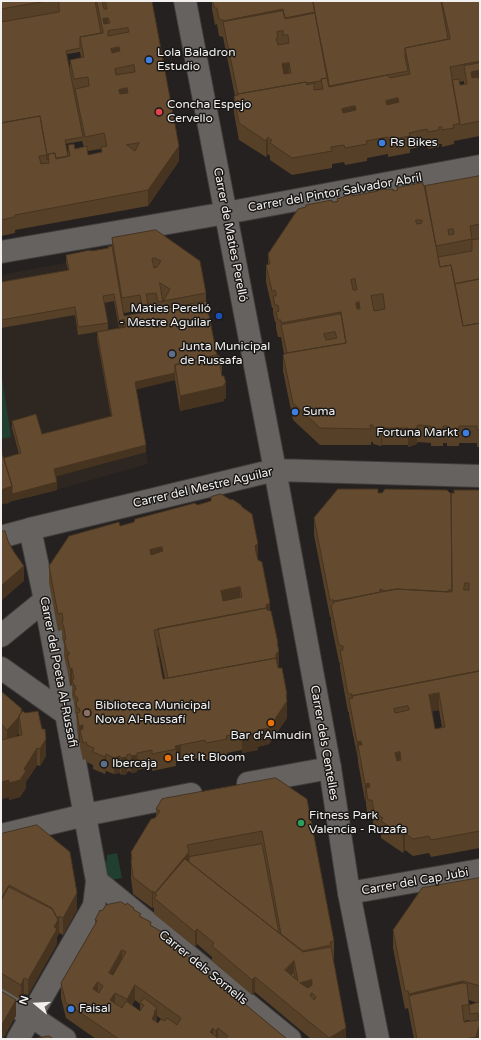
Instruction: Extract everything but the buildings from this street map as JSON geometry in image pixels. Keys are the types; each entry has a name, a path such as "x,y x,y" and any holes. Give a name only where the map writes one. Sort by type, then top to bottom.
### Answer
{"street":[{"name":"Carrer de Maties Perelló","path":"185,1 275,470"},
{"name":"Carrer del Pintor Salvador Abril","path":"1,252 226,213 480,166"},
{"name":"Carrer del Mestre Aguilar","path":"1,537 275,470 480,476"},
{"name":"Carrer dels Centelles","path":"275,470 330,768 349,893 378,1039"},
{"name":"Carrer del Poeta Al-Russafi","path":"18,1039 94,906 97,881 45,600 30,529"},
{"path":"1,636 45,600"},
{"path":"1,668 66,714"},
{"path":"230,787 330,768"},
{"path":"1,835 85,815 207,791"},
{"name":"Carrer del Cap Jubi","path":"349,893 480,870"},
{"name":"Carrer dels Sornells","path":"97,881 290,1039"},
{"path":"1,998 65,1039"}],"shaded area":[{"path":"108,255 124,324 148,464 28,498 12,501 1,465 1,275"}],"green space":[{"path":"1,371 11,437 1,439"},
{"path":"117,853 122,878 109,880 105,878 102,862 107,861 107,855"}],"place":[{"name":"Lola Baladron Estudio","path":"149,60"},
{"name":"Concha Espejo Cervello","path":"159,112"},
{"name":"Rs Bikes","path":"382,143"},
{"name":"Maties Perelló - Mestre Aguilar","path":"219,316"},
{"name":"Junta Municipal de Russafa","path":"172,354"},
{"name":"Suma","path":"295,412"},
{"name":"Fortuna Markt","path":"466,433"},
{"name":"Biblioteca Municipal Nova Al-Russafí","path":"87,713"},
{"name":"Bar d'Almudin","path":"271,723"},
{"name":"Let It Bloom","path":"168,758"},
{"name":"Ibercaja","path":"104,764"},
{"name":"Fitness Park Valencia - Ruzafa","path":"301,823"},
{"name":"Faisal","path":"71,1009"}]}
